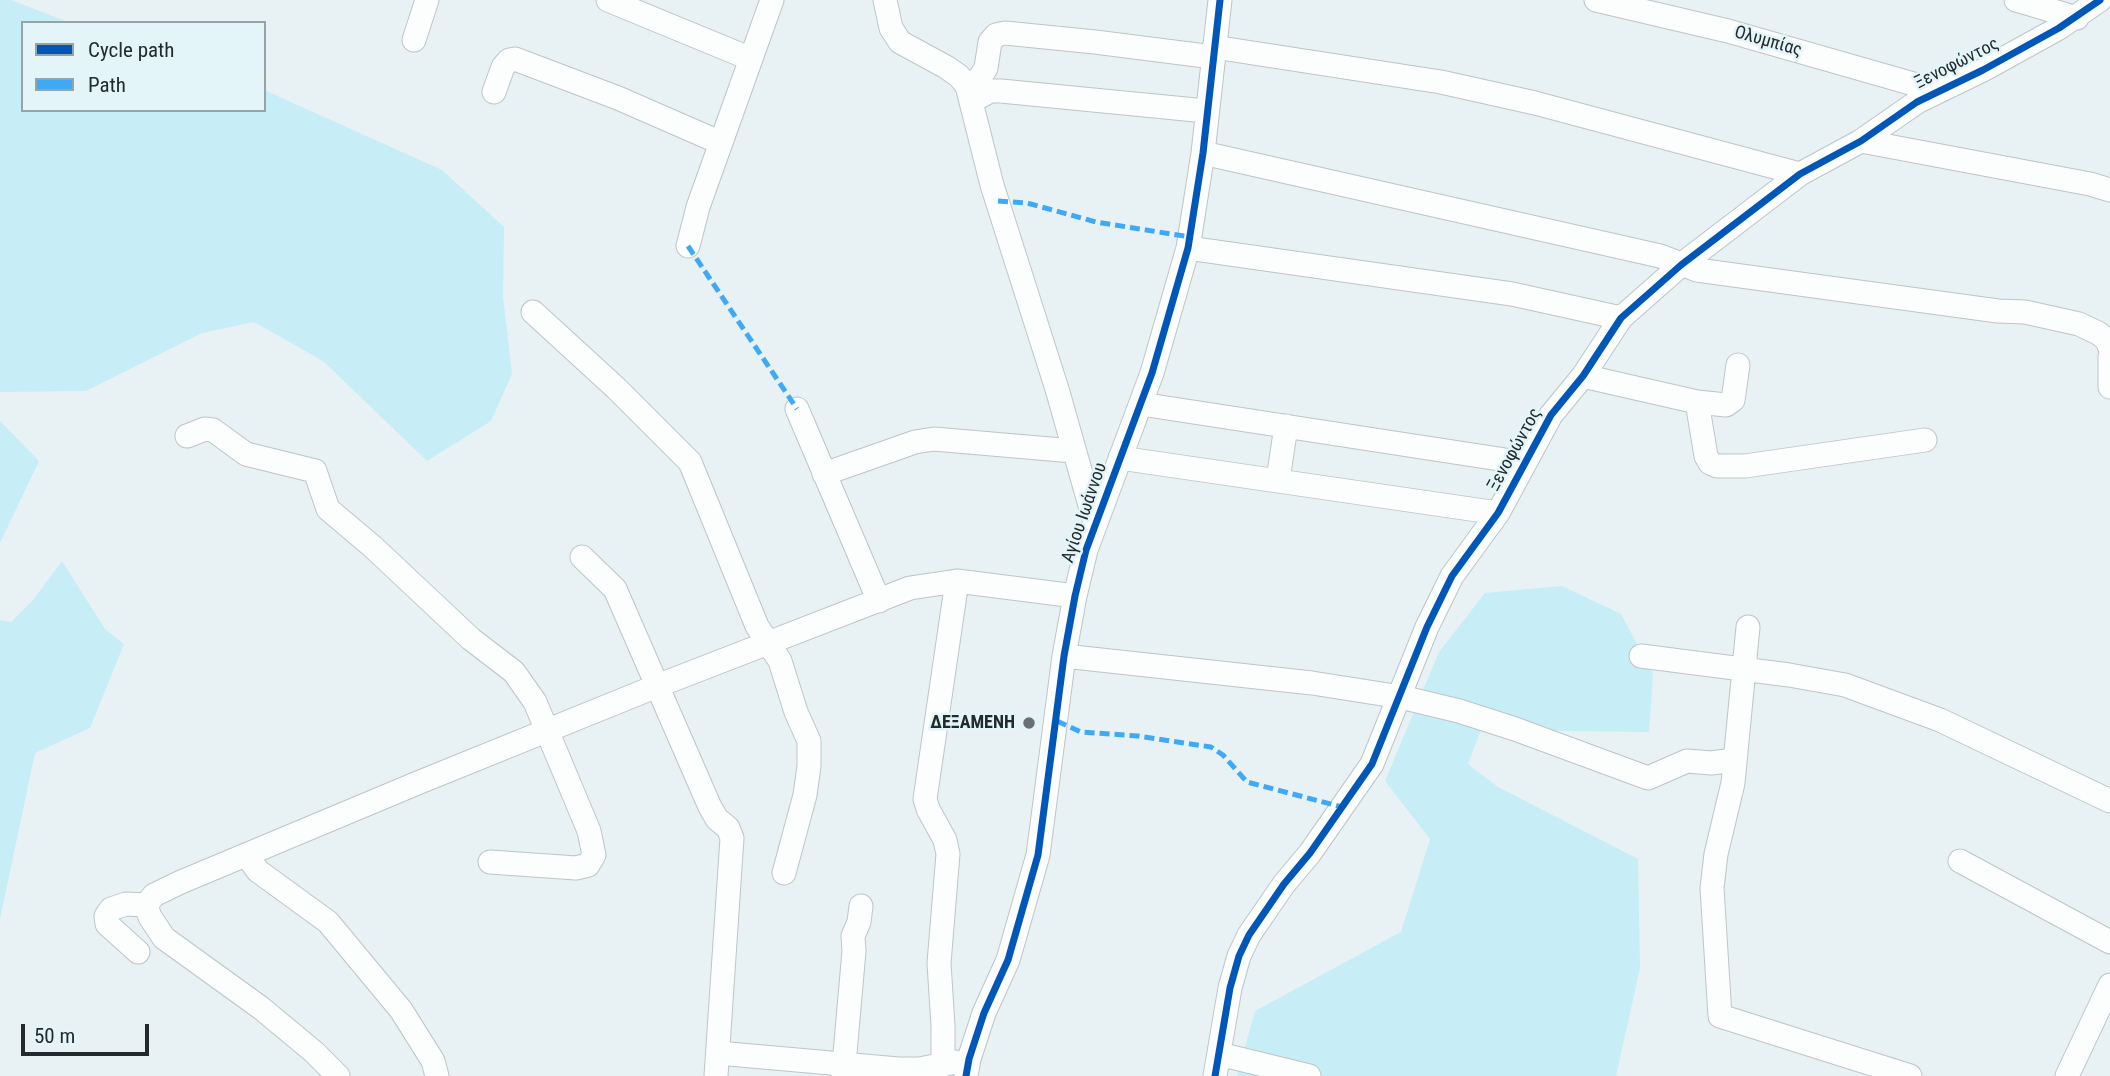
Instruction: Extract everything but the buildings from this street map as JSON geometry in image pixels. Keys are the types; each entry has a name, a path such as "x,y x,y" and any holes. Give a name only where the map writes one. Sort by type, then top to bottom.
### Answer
{"street":[{"path":"414,40 427,0"},
{"path":"608,0 751,60"},
{"path":"688,246 698,207 772,0"},
{"path":"885,0 891,27 900,42 959,76 970,93 992,185 1049,365 1094,523"},
{"name":"Αγίου Ιωάννου","path":"968,1068 984,1013 1008,960 1038,855 1064,656 1075,596 1094,523 1152,373 1188,248 1203,153 1220,0"},
{"name":"Ολυμπίας","path":"1596,0 1728,31 1938,91"},
{"path":"2016,0 2077,18"},
{"name":"Ξενοφώντος","path":"1217,1065 1230,988 1239,956 1249,935 1372,764 1441,596 1460,563 1498,513 1551,415 1583,376 1621,318 1681,265 1800,174 1861,141 1890,118 2077,18 2100,0"},
{"path":"970,93 986,68 990,42 996,35 1005,33 1213,52 1357,67 1441,82 1535,103 1800,174"},
{"path":"494,92 503,67 515,59 618,98 721,143"},
{"path":"970,93 1001,90 1206,111"},
{"path":"1861,141 2110,190"},
{"path":"1203,153 1660,256 1697,271 2025,312 2079,324 2098,332 2107,340 2110,348"},
{"path":"1188,248 1512,293 1621,318"},
{"path":"533,312 617,389 690,462 757,626 780,661 796,712 809,741 805,795 785,873"},
{"path":"2110,357 2110,387"},
{"path":"1583,376 1697,402 1730,404 1733,400 1738,365"},
{"path":"1697,402 1706,456 1710,463 1717,466 1745,466 1925,440"},
{"path":"1141,404 1525,463"},
{"path":"797,409 879,601"},
{"path":"1278,480 1286,426"},
{"path":"187,436 205,429 213,430 246,454 315,471 328,509 373,547 471,639 514,672 535,702 589,831 594,855 588,865 576,868 491,862"},
{"path":"824,474 915,442 934,439 1073,451"},
{"path":"1120,458 1498,513"},
{"path":"582,557 615,589 710,807 717,819 728,828 732,838 716,1076"},
{"path":"943,1065 939,964 948,853 945,840 925,799 957,581"},
{"path":"146,905 154,895 420,782 909,588 957,581 1075,596"},
{"path":"1748,626 1733,783 1716,854 1713,888 1720,1016 1910,1076"},
{"path":"1064,656 1312,683 1401,697 1515,729 1648,778 1687,761 1711,763 1734,760"},
{"path":"1642,656 1789,674 1845,685 1940,720 2110,801"},
{"path":"247,856 258,871 328,922 401,1010 433,1061 438,1076"},
{"path":"1960,861 2110,942"},
{"path":"138,952 107,924 106,916 111,909 126,904 146,905"},
{"path":"146,905 150,917 164,938 261,1008 314,1052 338,1076"},
{"path":"844,1070 854,951 852,936 859,922 862,906"},
{"path":"2067,1076 2110,985"},
{"path":"718,1053 844,1070 943,1065 968,1068"},
{"path":"1217,1065 1309,1076"}],"shaded area":[{"path":"0,0 11,0 66,21 21,21 21,112 266,112 266,91 442,170 504,227 503,296 512,374 491,421 427,461 323,361 254,322 202,333 86,391 0,392"},
{"path":"0,421 39,461 0,543"},
{"path":"62,561 105,629 124,644 90,728 35,753 0,919 0,620 11,622 34,599"},
{"path":"1562,586 1621,614 1653,674 1649,732 1481,730 1468,764 1498,787 1638,859 1640,968 1616,1076 1237,1076 1255,1011 1401,932 1430,839 1385,781 1439,652 1485,593"}],"marked path":[{"path":"998,201 1027,203 1096,222 1190,237"},
{"path":"688,246 797,409"},
{"path":"1057,721 1081,732 1138,736 1211,747 1223,755 1247,782 1342,807"}],"cycle path":[{"path":"966,1076 984,1013 1008,960 1038,855 1064,656 1086,550 1152,373 1188,248 1203,153 1220,0"},
{"path":"1215,1076 1230,988 1239,956 1249,935 1372,764 1427,627 1452,576 1498,513 1551,415 1583,376 1621,318 1681,265 1800,174 1861,141 1917,102 1983,70 2059,28 2100,0"}],"place":[{"name":"ΔΕΞΑΜΕΝΗ","path":"1029,723"}]}
